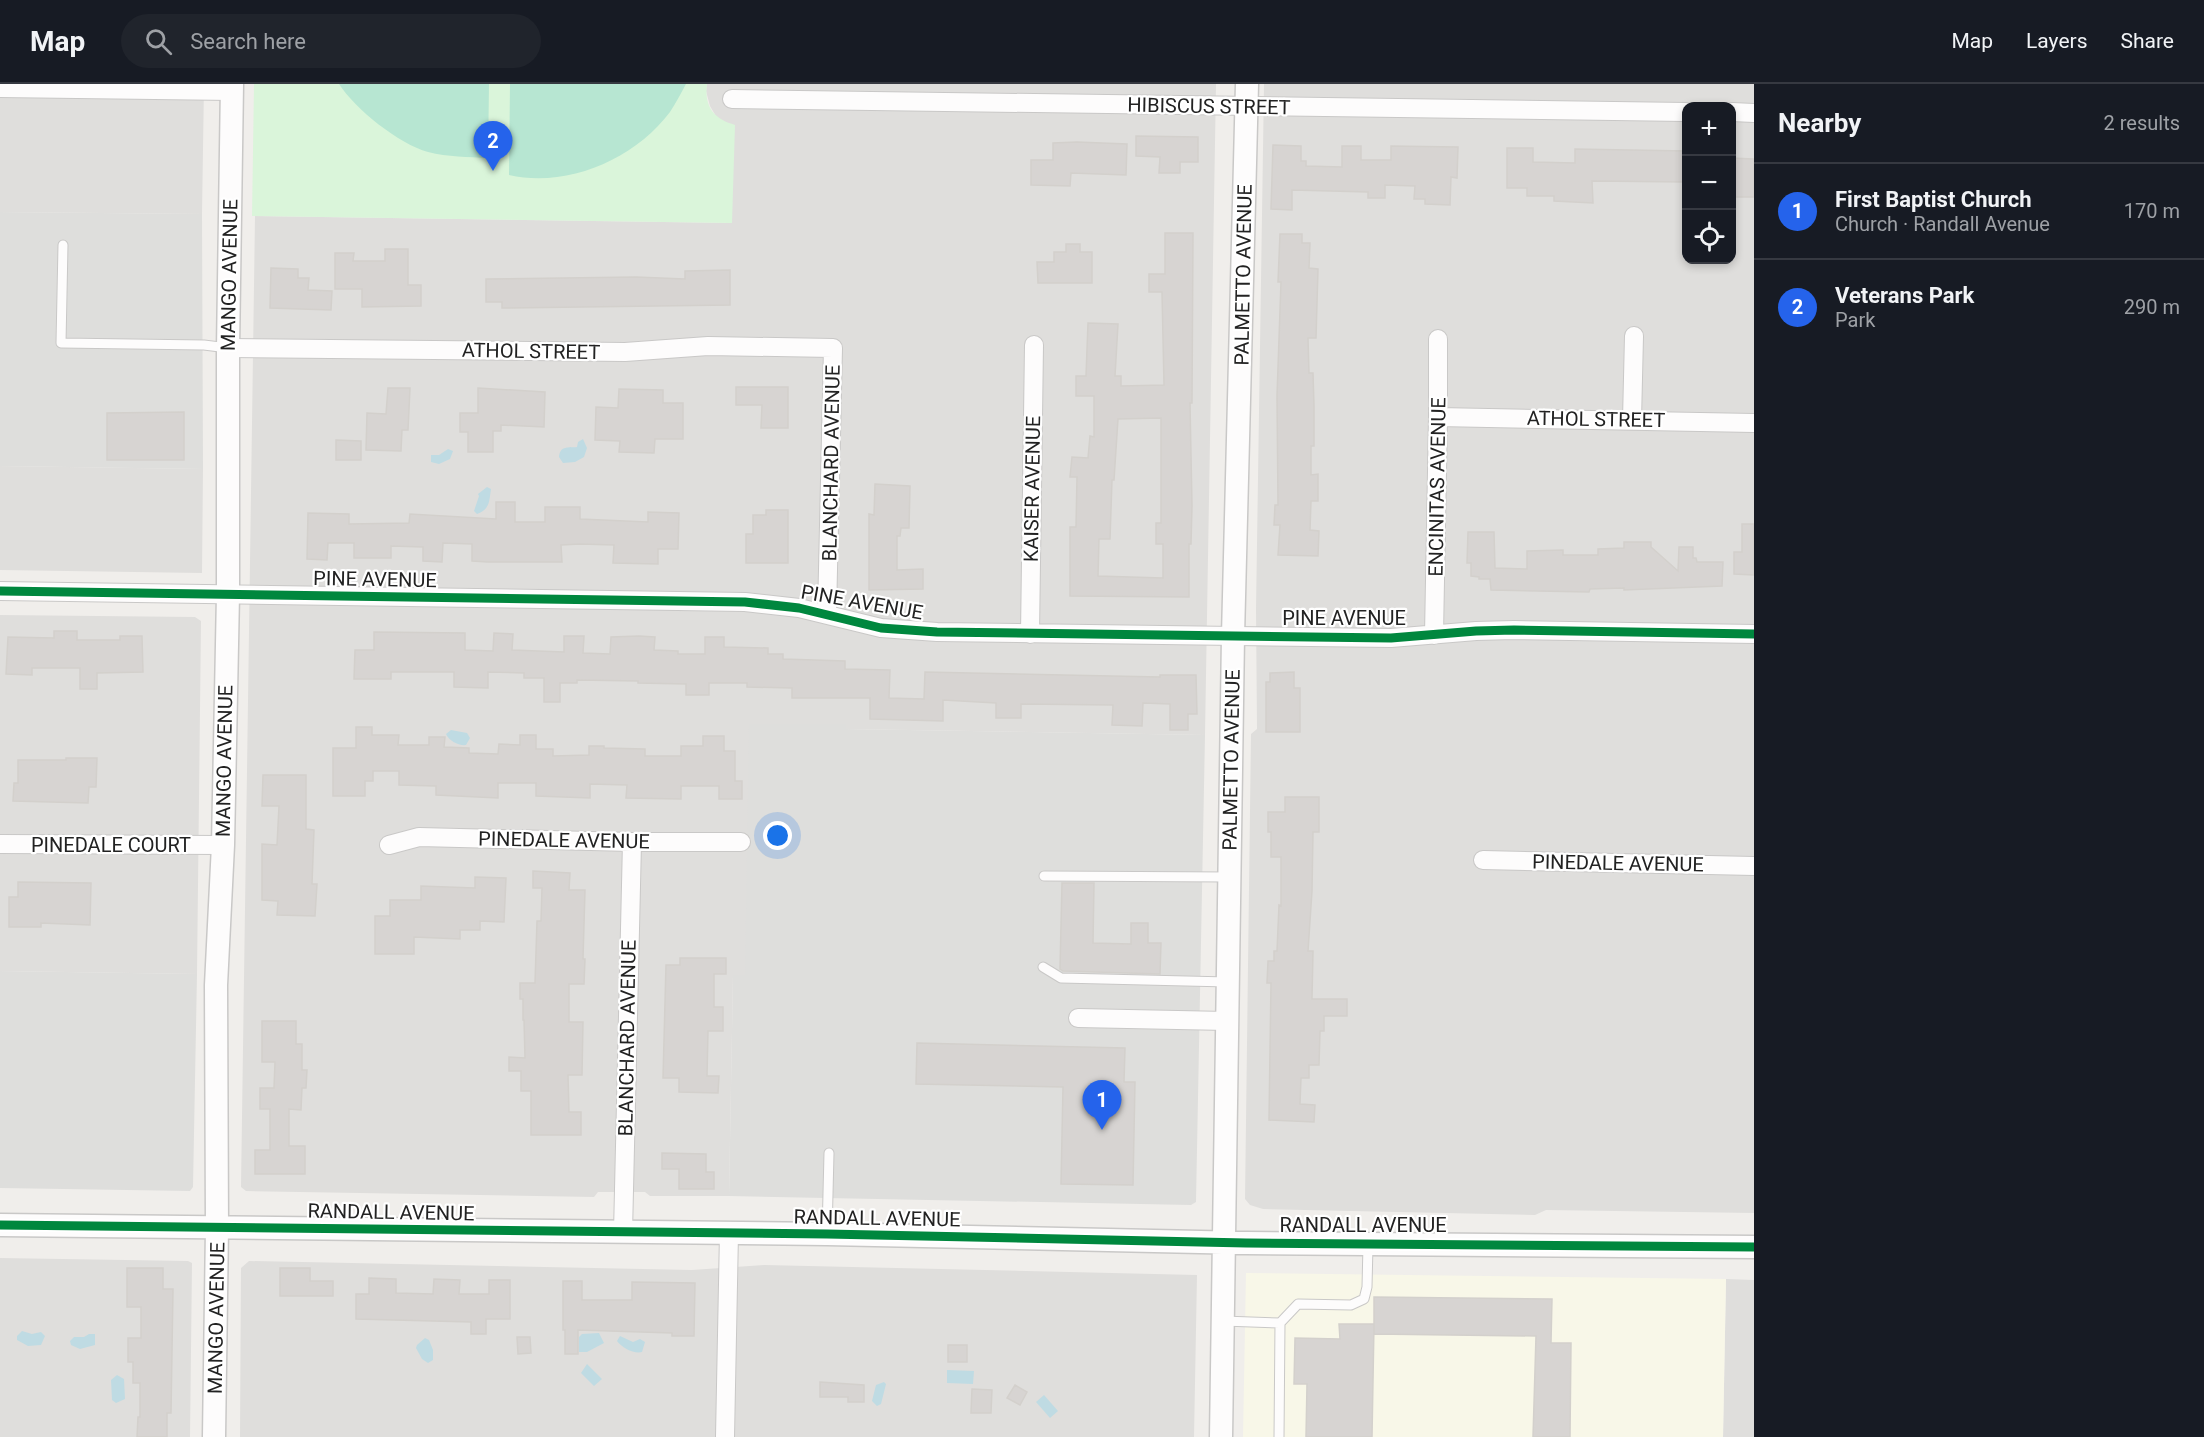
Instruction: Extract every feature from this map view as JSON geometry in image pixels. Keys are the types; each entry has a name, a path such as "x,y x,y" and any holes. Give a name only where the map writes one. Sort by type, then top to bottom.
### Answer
{"street":[{"name":"PALMETTO AVENUE","path":"1221,1437 1233,636 1247,84"},
{"path":"0,88 232,87"},
{"name":"MANGO AVENUE","path":"214,1437 217,1228 216,986 223,845 228,594 228,348 232,87"},
{"name":"HIBISCUS STREET","path":"732,99 1682,112"},
{"path":"1736,112 1754,113"},
{"path":"1632,420 1634,336"},
{"name":"ENCINITAS AVENUE","path":"1434,635 1438,339"},
{"name":"KAISER AVENUE","path":"1030,634 1034,345"},
{"name":"ATHOL STREET","path":"228,348 613,352 708,346 833,348"},
{"name":"BLANCHARD AVENUE","path":"827,614 833,348"},
{"name":"ATHOL STREET","path":"1438,417 1754,423"},
{"name":"PINE AVENUE","path":"0,591 745,602 766,603 827,614 881,628 909,632 1391,638 1514,630 1754,634"},
{"name":"PINEDALE AVENUE","path":"388,845 419,837 741,842"},
{"name":"BLANCHARD AVENUE","path":"623,1233 632,842"},
{"name":"PINEDALE COURT","path":"0,844 223,845"},
{"name":"PINEDALE AVENUE","path":"1483,860 1754,866"},
{"path":"1078,1018 1227,1021"},
{"name":"RANDALL AVENUE","path":"0,1225 1754,1247"},
{"path":"725,1437 729,1233"}],"lane":[{"path":"63,245 61,343 204,345 228,348"},
{"path":"1044,876 1229,877"},
{"path":"1043,967 1061,978 1228,982"},
{"path":"828,1234 829,1153"},
{"path":"1279,1437 1280,1323 1298,1304 1352,1305 1364,1299 1367,1287 1368,1243"},
{"path":"1223,1321 1280,1323"}],"shaded area":[{"path":"0,84 204,84 202,214 0,212"},
{"path":"707,84 1216,84 1205,735 846,729 846,725 745,976 733,976 729,1196 650,1196 645,1192 598,1192 594,1197 246,1191 241,1187 255,216 732,223 722,122 710,106 706,91"},
{"path":"1264,84 1754,84 1754,1213 1546,1210 1535,1215 1263,1209 1250,1205 1245,1199 1251,734 1257,729 1256,610"},
{"path":"0,212 202,214 203,469 0,466"},
{"path":"0,466 203,469 202,573 0,570"},
{"path":"0,615 195,617 201,621 197,974 0,971"},
{"path":"749,724 846,724 846,729 1205,735 1196,1202 1191,1205 729,1196 733,975 745,975"},
{"path":"0,971 197,974 193,1187 190,1191 0,1188"},
{"path":"0,1258 188,1261 192,1263 190,1437 0,1437"},
{"path":"249,1261 692,1270 764,1265 1197,1275 1194,1437 240,1437 241,1268"},
{"path":"1246,1273 1726,1279 1723,1437 1243,1437"},
{"path":"1726,1279 1754,1280 1754,1437 1723,1437"}],"green space":[{"path":"254,84 707,84 707,99 712,111 721,119 735,125 732,223 252,216"},
{"path":"339,84 489,84 488,158 443,155 428,152 404,142 367,114"},
{"path":"510,84 686,84 670,112 655,129 638,144 619,156 576,173 531,178 509,175"}],"water":[{"path":"583,439 587,448 584,457 575,462 563,463 559,457 561,451 565,448 577,447 578,442"},
{"path":"448,449 453,451 450,459 439,464 431,462 431,455 439,455"},
{"path":"487,487 491,489 488,504 477,514 474,511 478,494"},
{"path":"451,730 467,733 470,738 466,745 457,744 449,739 446,734"},
{"path":"22,1331 32,1334 41,1332 45,1336 41,1345 28,1346 17,1340 17,1336"},
{"path":"599,1333 604,1343 587,1352 579,1352 579,1337 582,1334"},
{"path":"95,1334 95,1345 80,1349 71,1345 70,1341 74,1337 84,1337"},
{"path":"620,1336 633,1342 640,1339 645,1342 642,1352 632,1351 622,1346 617,1341"},
{"path":"425,1338 429,1340 433,1350 433,1360 428,1363 422,1359 416,1348"},
{"path":"587,1364 602,1379 594,1386 581,1373"},
{"path":"947,1370 974,1371 973,1384 947,1383"},
{"path":"117,1375 124,1379 125,1399 116,1403 112,1400 111,1380"},
{"path":"884,1382 886,1384 881,1404 877,1406 872,1401 876,1385"},
{"path":"1044,1395 1058,1411 1050,1418 1036,1402"}],"building":[{"path":"1136,136 1198,137 1198,162 1180,162 1180,173 1159,173 1160,157 1136,156"},
{"path":"1053,143 1127,144 1126,175 1071,173 1070,186 1031,185 1031,160 1053,160"},
{"path":"1273,145 1301,146 1301,161 1306,161 1306,166 1342,167 1342,146 1361,146 1361,160 1391,160 1391,146 1458,147 1457,178 1451,177 1450,205 1425,204 1425,199 1414,199 1415,186 1385,185 1385,198 1368,198 1368,192 1292,190 1292,210 1271,209"},
{"path":"1507,148 1533,148 1533,162 1575,163 1575,149 1682,151 1682,182 1592,181 1593,203 1554,201 1554,196 1527,196 1527,188 1507,188"},
{"path":"1736,158 1754,159 1754,197 1736,197"},
{"path":"1165,233 1193,233 1192,403 1190,403 1192,506 1189,597 1070,596 1070,527 1076,527 1077,477 1070,477 1072,457 1088,458 1090,436 1094,437 1094,396 1076,396 1076,376 1086,376 1088,323 1118,324 1115,376 1121,376 1121,386 1164,385 1162,292 1149,292 1149,274 1165,274","holes":["1161,418 1161,523 1156,523 1156,544 1163,544 1163,578 1098,576 1099,539 1110,539 1112,480 1114,480 1118,419"]},
{"path":"1280,234 1302,234 1302,243 1310,243 1309,268 1318,269 1316,338 1308,338 1309,373 1313,373 1314,406 1311,475 1318,474 1318,501 1311,501 1310,530 1319,531 1318,556 1278,555 1280,525 1274,525 1275,505 1278,505 1277,396 1281,282 1278,282"},
{"path":"1066,244 1080,244 1080,252 1092,252 1092,283 1038,283 1037,262 1054,262 1054,252 1066,252"},
{"path":"385,249 408,249 408,285 421,285 421,306 362,307 362,289 335,289 335,253 354,253 353,261 385,261"},
{"path":"271,268 298,269 298,278 309,278 308,290 332,291 331,310 270,308"},
{"path":"730,270 730,305 502,308 502,302 486,302 486,279 636,277 685,279 685,271"},
{"path":"736,387 788,387 788,428 761,428 762,405 736,405"},
{"path":"388,388 410,388 408,430 402,430 401,451 366,450 367,413 386,414"},
{"path":"478,388 545,392 544,427 501,425 501,431 493,431 493,452 468,452 468,432 460,432 460,413 478,413"},
{"path":"619,389 663,390 663,403 683,403 683,439 655,439 654,453 619,452 620,441 595,440 596,407 618,408"},
{"path":"184,412 184,460 107,460 107,413"},
{"path":"336,440 361,441 361,460 336,460"},
{"path":"875,484 910,486 909,528 901,528 900,536 897,536 897,570 923,569 923,589 869,590 869,514 874,515"},
{"path":"496,502 515,502 515,522 545,522 545,507 580,507 580,519 648,522 648,512 679,513 678,549 658,549 658,564 613,563 614,545 580,544 561,545 562,562 488,562 472,561 472,544 443,543 442,562 423,561 423,547 391,546 391,558 354,558 354,543 328,543 327,560 307,559 308,513 349,514 349,524 409,523 410,514 496,519"},
{"path":"766,510 788,510 788,563 746,563 746,534 753,534 753,515 766,515"},
{"path":"1742,524 1754,524 1754,575 1734,574 1734,552 1742,552"},
{"path":"1468,532 1494,532 1495,568 1527,569 1527,551 1563,550 1563,555 1598,555 1598,549 1624,548 1624,542 1651,542 1651,547 1678,571 1679,547 1693,547 1693,558 1696,558 1697,562 1723,562 1722,586 1590,589 1589,592 1491,590 1490,579 1471,576 1471,563 1467,563"},
{"path":"54,631 77,631 77,640 120,640 120,636 142,636 143,672 97,673 97,689 80,689 80,668 32,668 32,675 6,674 8,637 54,638"},
{"path":"374,632 465,633 465,650 493,651 494,633 513,634 512,650 564,652 564,636 584,636 583,653 610,654 611,637 655,637 654,650 678,651 678,654 705,654 705,637 724,637 724,647 768,648 768,654 783,654 783,659 845,661 845,669 890,670 889,698 924,699 925,672 1160,677 1160,675 1196,675 1197,714 1188,714 1188,730 1170,730 1170,704 1143,703 1142,726 1112,725 1113,705 1021,704 1021,718 996,718 996,703 943,700 943,721 870,719 870,698 792,698 792,688 747,687 747,683 709,683 709,695 686,695 686,684 577,680 577,683 560,683 560,702 544,702 544,678 524,678 524,673 488,672 488,688 454,687 454,672 391,672 391,679 354,679 355,650 374,650"},
{"path":"1294,672 1294,688 1300,688 1300,732 1266,732 1266,682 1270,682 1270,673"},
{"path":"356,727 372,727 372,735 399,735 398,745 429,745 429,737 445,737 444,747 469,748 469,753 498,754 499,744 520,745 520,735 536,735 536,749 553,749 553,756 589,755 589,746 604,746 604,748 645,749 645,756 681,756 681,746 703,746 703,736 724,736 724,751 735,751 735,781 742,781 742,799 719,799 719,786 681,786 681,799 626,798 627,785 590,784 590,798 536,796 536,783 498,783 498,798 436,795 436,786 399,785 399,771 373,771 373,781 365,781 365,796 333,796 333,748 356,748"},
{"path":"66,758 97,758 96,787 89,787 88,803 13,801 14,783 18,783 18,760 66,760"},
{"path":"263,775 306,775 306,829 314,830 312,884 317,884 315,916 277,915 278,901 262,900 262,844 277,845 279,806 262,806"},
{"path":"1285,797 1319,797 1319,832 1313,832 1308,951 1313,951 1312,999 1347,999 1347,1016 1324,1016 1324,1031 1320,1031 1319,1065 1309,1065 1309,1078 1301,1078 1300,1104 1315,1105 1314,1122 1269,1120 1271,983 1267,983 1268,961 1274,961 1274,951 1277,951 1279,905 1281,906 1281,857 1271,857 1268,812 1285,812"},
{"path":"533,871 570,873 569,890 585,890 584,984 569,984 569,1022 583,1022 582,1075 568,1075 569,1112 581,1112 581,1135 531,1135 531,1091 521,1091 521,1071 509,1071 509,1057 525,1058 523,999 520,999 520,983 535,983 537,921 541,921 542,888 533,888"},
{"path":"475,877 506,878 504,922 480,921 480,930 460,930 460,939 414,937 414,954 375,954 375,916 390,916 390,900 421,900 421,886 475,888"},
{"path":"18,882 91,883 90,925 41,923 41,927 9,927 9,897 18,897"},
{"path":"1062,883 1094,883 1093,943 1131,944 1131,923 1148,923 1148,943 1161,943 1160,974 1063,971 1060,969"},
{"path":"680,958 726,958 726,974 714,974 714,1007 723,1007 723,1031 708,1031 707,1076 719,1076 718,1093 679,1092 679,1078 663,1078 666,965 680,965"},
{"path":"262,1021 296,1021 296,1044 302,1044 302,1070 307,1070 306,1088 302,1088 301,1110 289,1109 289,1146 305,1146 305,1174 255,1174 255,1150 270,1150 270,1109 260,1109 260,1088 274,1088 275,1062 262,1062"},
{"path":"917,1043 1125,1048 1124,1082 1135,1082 1133,1185 1061,1184 1063,1087 916,1084"},
{"path":"662,1153 706,1154 706,1172 714,1172 714,1189 679,1189 679,1169 662,1169"},
{"path":"127,1268 163,1268 163,1289 173,1289 171,1413 167,1413 167,1437 137,1437 138,1417 140,1417 140,1383 133,1383 133,1362 128,1362 128,1338 141,1338 141,1307 127,1307"},
{"path":"280,1268 310,1268 310,1281 333,1281 333,1296 280,1296"},
{"path":"369,1278 396,1279 396,1293 433,1294 434,1279 460,1280 459,1294 489,1294 489,1280 510,1280 510,1319 486,1319 486,1334 471,1334 471,1322 356,1319 356,1294 369,1294"},
{"path":"563,1281 582,1281 582,1300 632,1300 632,1282 695,1283 694,1336 672,1336 672,1333 578,1330 578,1354 565,1354"},
{"path":"1374,1297 1552,1299 1551,1343 1571,1343 1570,1437 1533,1437 1536,1336 1374,1334"},
{"path":"1339,1324 1374,1324 1372,1437 1306,1437 1307,1384 1294,1384 1295,1338 1340,1339"},
{"path":"517,1337 530,1337 531,1353 518,1354"},
{"path":"948,1345 967,1345 967,1362 948,1362"},
{"path":"820,1382 864,1385 864,1402 848,1402 848,1397 820,1397"},
{"path":"1015,1385 1027,1392 1020,1405 1007,1398"},
{"path":"972,1389 992,1390 991,1413 971,1413"}],"cycle path":[{"path":"0,591 745,602 799,608 881,628 937,632 1391,638 1514,630 1754,634"},
{"path":"0,1225 827,1234 1246,1243 1754,1247"}],"place":[{"name":"Veterans Park","path":"493,171"},
{"name":"First Baptist Church","path":"1102,1130"}]}
